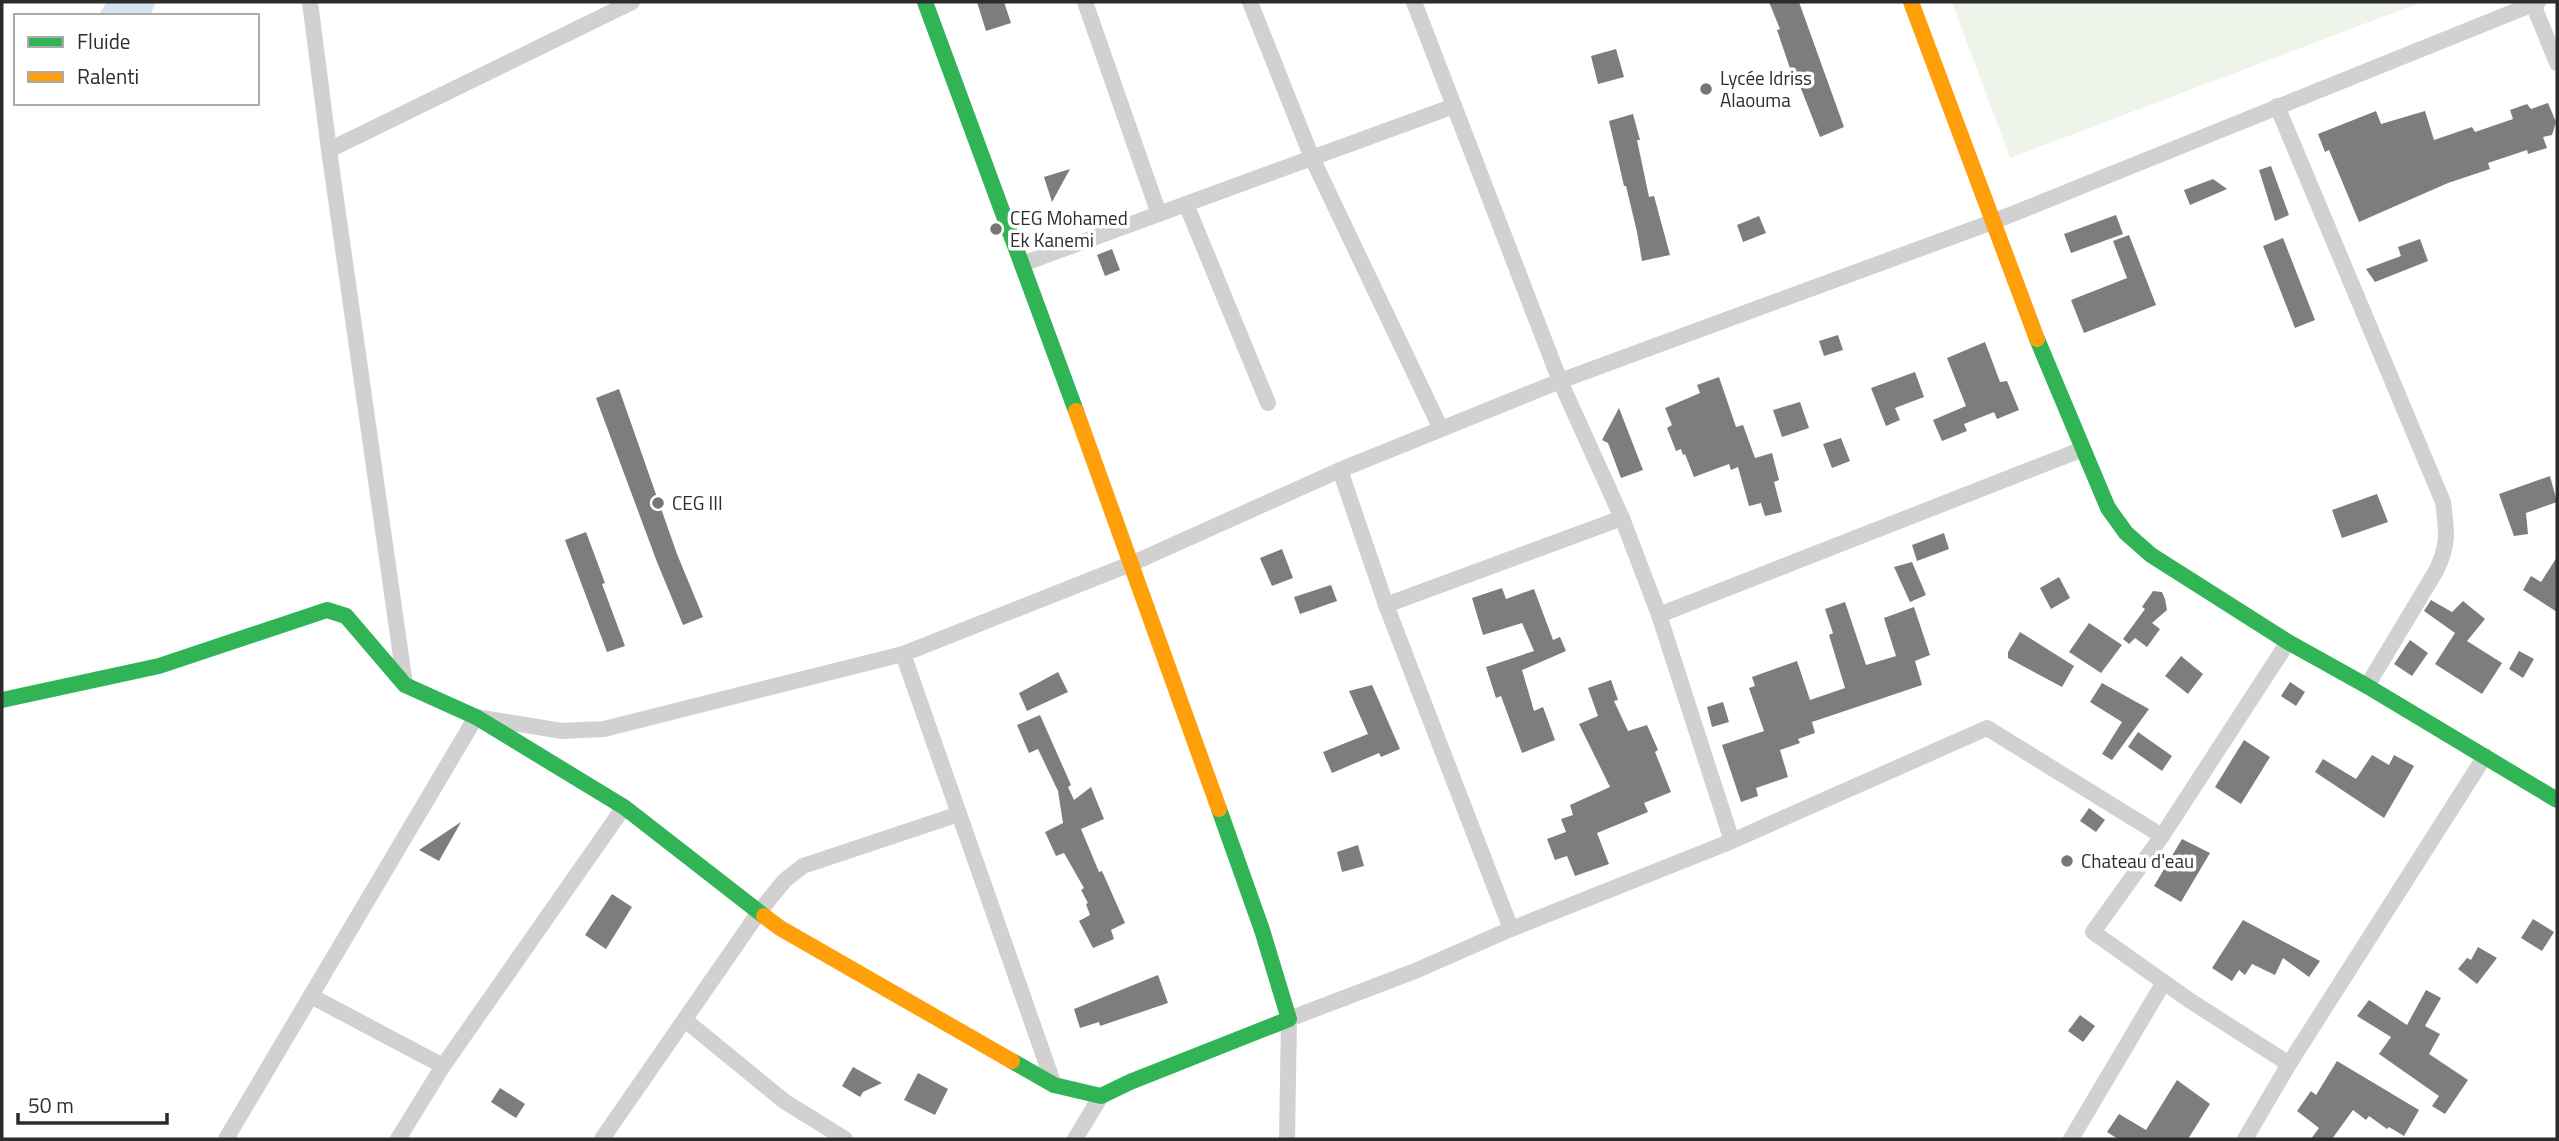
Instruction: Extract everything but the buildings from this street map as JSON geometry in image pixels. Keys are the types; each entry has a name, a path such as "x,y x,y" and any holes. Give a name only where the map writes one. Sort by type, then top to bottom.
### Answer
{"street":[{"path":"310,2 405,685"},
{"path":"329,150 599,9 632,2"},
{"path":"925,2 1133,563 1262,930 1289,1019 1287,1139"},
{"path":"1085,2 1159,214"},
{"path":"1250,2 1312,158 1441,429"},
{"path":"1414,2 1560,381 1622,518 1659,615 1732,841"},
{"path":"1912,2 2038,342 2108,508 2126,533 2151,555 2288,642 2557,800"},
{"path":"476,717 562,731 604,729 903,654 1133,563 1340,470 1560,381 1995,221 2535,3 2557,63"},
{"path":"1022,264 1454,106"},
{"path":"2277,106 2443,502 2447,536 2445,552 2436,572 2367,686"},
{"path":"1186,204 1268,403"},
{"path":"1659,615 2083,450"},
{"path":"1340,470 1386,605 1511,929"},
{"path":"1386,605 1622,518"},
{"path":"2,700 159,666 327,610 346,617 405,685 476,717 624,807 780,928 1054,1085 1101,1096"},
{"path":"2288,642 2162,836 2093,932 2289,1064"},
{"path":"903,654 1054,1085"},
{"path":"226,1139 476,717"},
{"path":"1075,1139 1101,1096 1130,1082 1415,971 1511,929 1732,841 1987,728 2162,836"},
{"path":"2245,1139 2289,1064 2484,756"},
{"path":"398,1139 443,1066 624,807"},
{"path":"602,1139 759,912 785,880 803,866 959,814"},
{"path":"2071,1139 2164,982"},
{"path":"311,996 443,1066"},
{"path":"685,1020 784,1101 845,1139"}],"shaded area":[{"path":"1952,2 2422,2 2010,158"}],"water":[{"path":"107,2 156,2 151,14 99,14"}],"traffic: fast":[{"path":"925,2 1076,411"},
{"path":"2037,339 2108,508 2126,533 2151,555 2288,642 2557,800"},
{"path":"2,700 159,666 327,610 346,616 405,685 476,717 624,807 764,916"},
{"path":"1012,1061 1054,1085 1101,1096 1289,1019 1262,930 1219,809"}],"traffic: slow":[{"path":"1911,2 2037,339"},
{"path":"1076,411 1219,809"},
{"path":"764,916 780,928 1012,1061"}],"place":[{"name":"Lycée Idriss Alaouma","path":"1706,89"},
{"name":"CEG Mohamed Ek Kanemi","path":"996,229"},
{"name":"CEG III","path":"658,503"},
{"name":"Chateau d'eau","path":"2067,861"}]}
